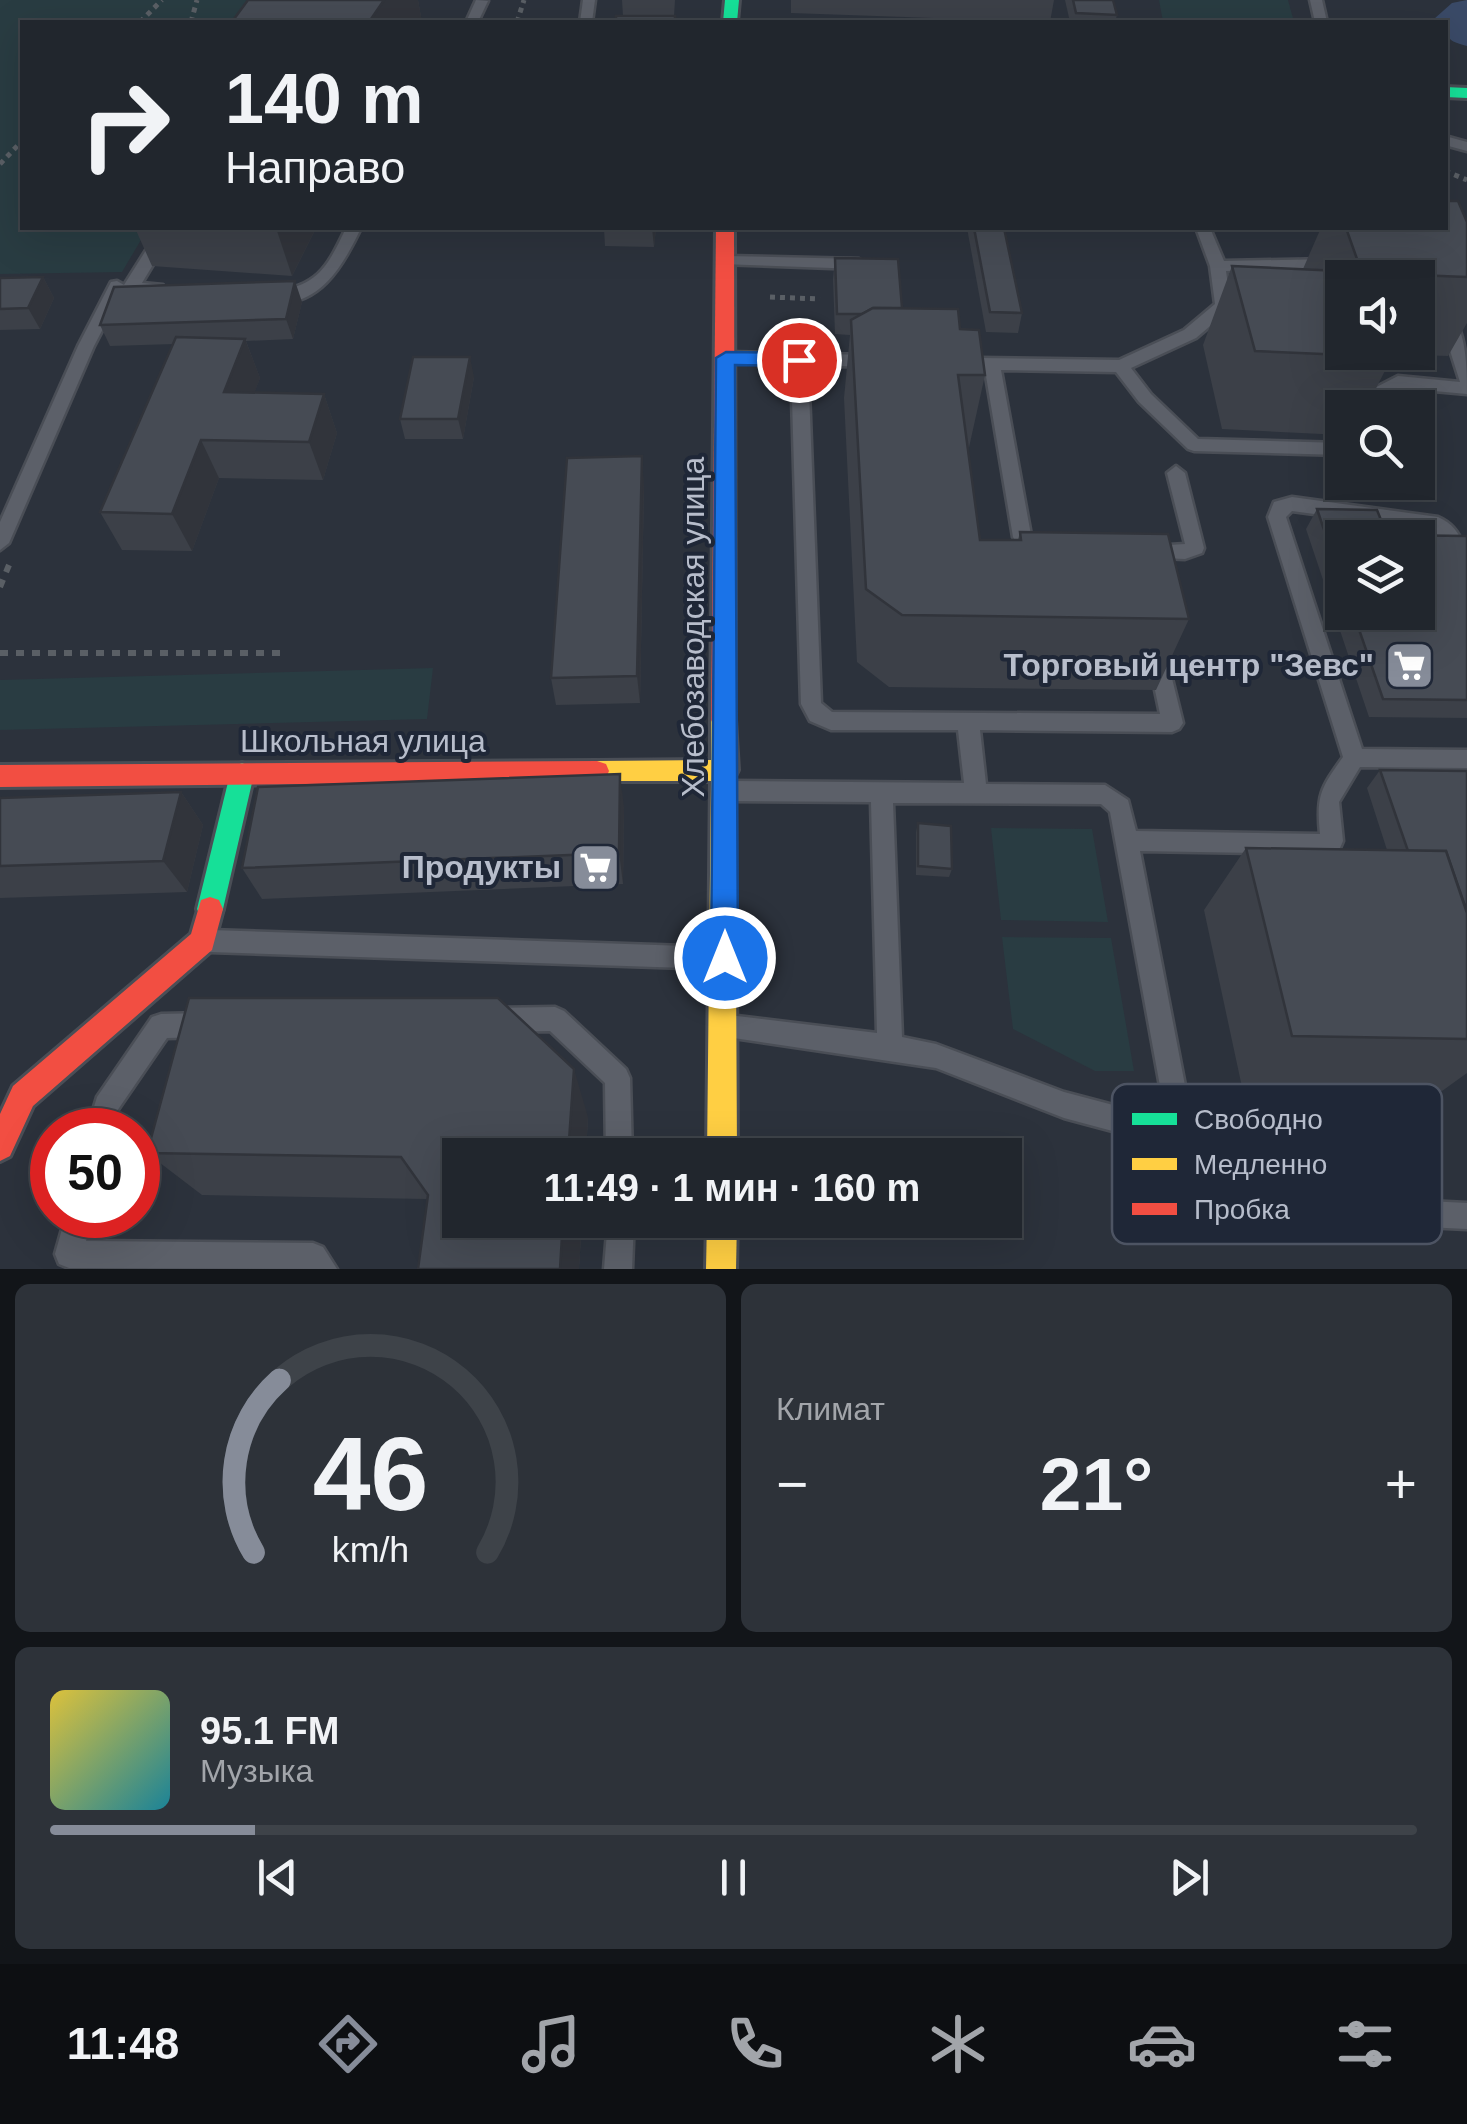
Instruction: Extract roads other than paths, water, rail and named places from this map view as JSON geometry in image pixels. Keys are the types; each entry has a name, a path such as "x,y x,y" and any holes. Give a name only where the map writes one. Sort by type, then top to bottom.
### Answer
{"main road":[{"name":"Хлебозаводская улица","path":"722,1138 726,230"},
{"name":"Школьная улица","path":"0,776 242,774 726,780"},
{"path":"0,1146 22,1096 203,941 242,774"},
{"path":"721,1269 722,1238"}],"lane":[{"path":"468,0 482,0"},
{"path":"165,230 132,286 177,290"},
{"path":"264,297 283,298 321,282 352,230"},
{"path":"954,364 1121,366 1190,334 1223,306 1218,266 1203,230"},
{"path":"726,262 872,264"},
{"path":"1218,266 1325,264"},
{"path":"0,544 86,346 117,286"},
{"path":"1442,296 1467,379"},
{"path":"726,358 896,362"},
{"path":"799,360 811,704 817,715 831,720 1172,723 1151,624"},
{"path":"992,364 1022,538 1029,547 1061,551"},
{"path":"1121,366 1145,398 1194,445 1325,449"},
{"path":"1383,390 1398,382 1467,388"},
{"path":"1131,558 1195,548 1176,472"},
{"path":"1127,841 1332,841 1328,802 1354,758 1277,517 1281,507 1292,504 1438,524 1451,538 1467,576"},
{"path":"968,721 976,793"},
{"path":"1354,758 1467,758"},
{"path":"726,780 882,792 1105,795 1120,807 1172,1084"},
{"path":"882,792 890,1046"},
{"path":"203,941 725,958"},
{"path":"476,1020 554,1019 617,1078 619,1138"},
{"path":"106,1108 161,1026 240,1025"},
{"path":"723,1026 890,1046 936,1056 1064,1105 1112,1118"},
{"path":"1442,1215 1467,1216"},
{"path":"618,1269 620,1238"},
{"path":"67,1261 314,1257 323,1269"}],"waterway":[{"path":"1467,12 1456,19 1467,33"}],"place":[{"name":"Торговый центр \"Зевс\"","path":"1409,665"},
{"name":"Продукты","path":"596,867"}]}
